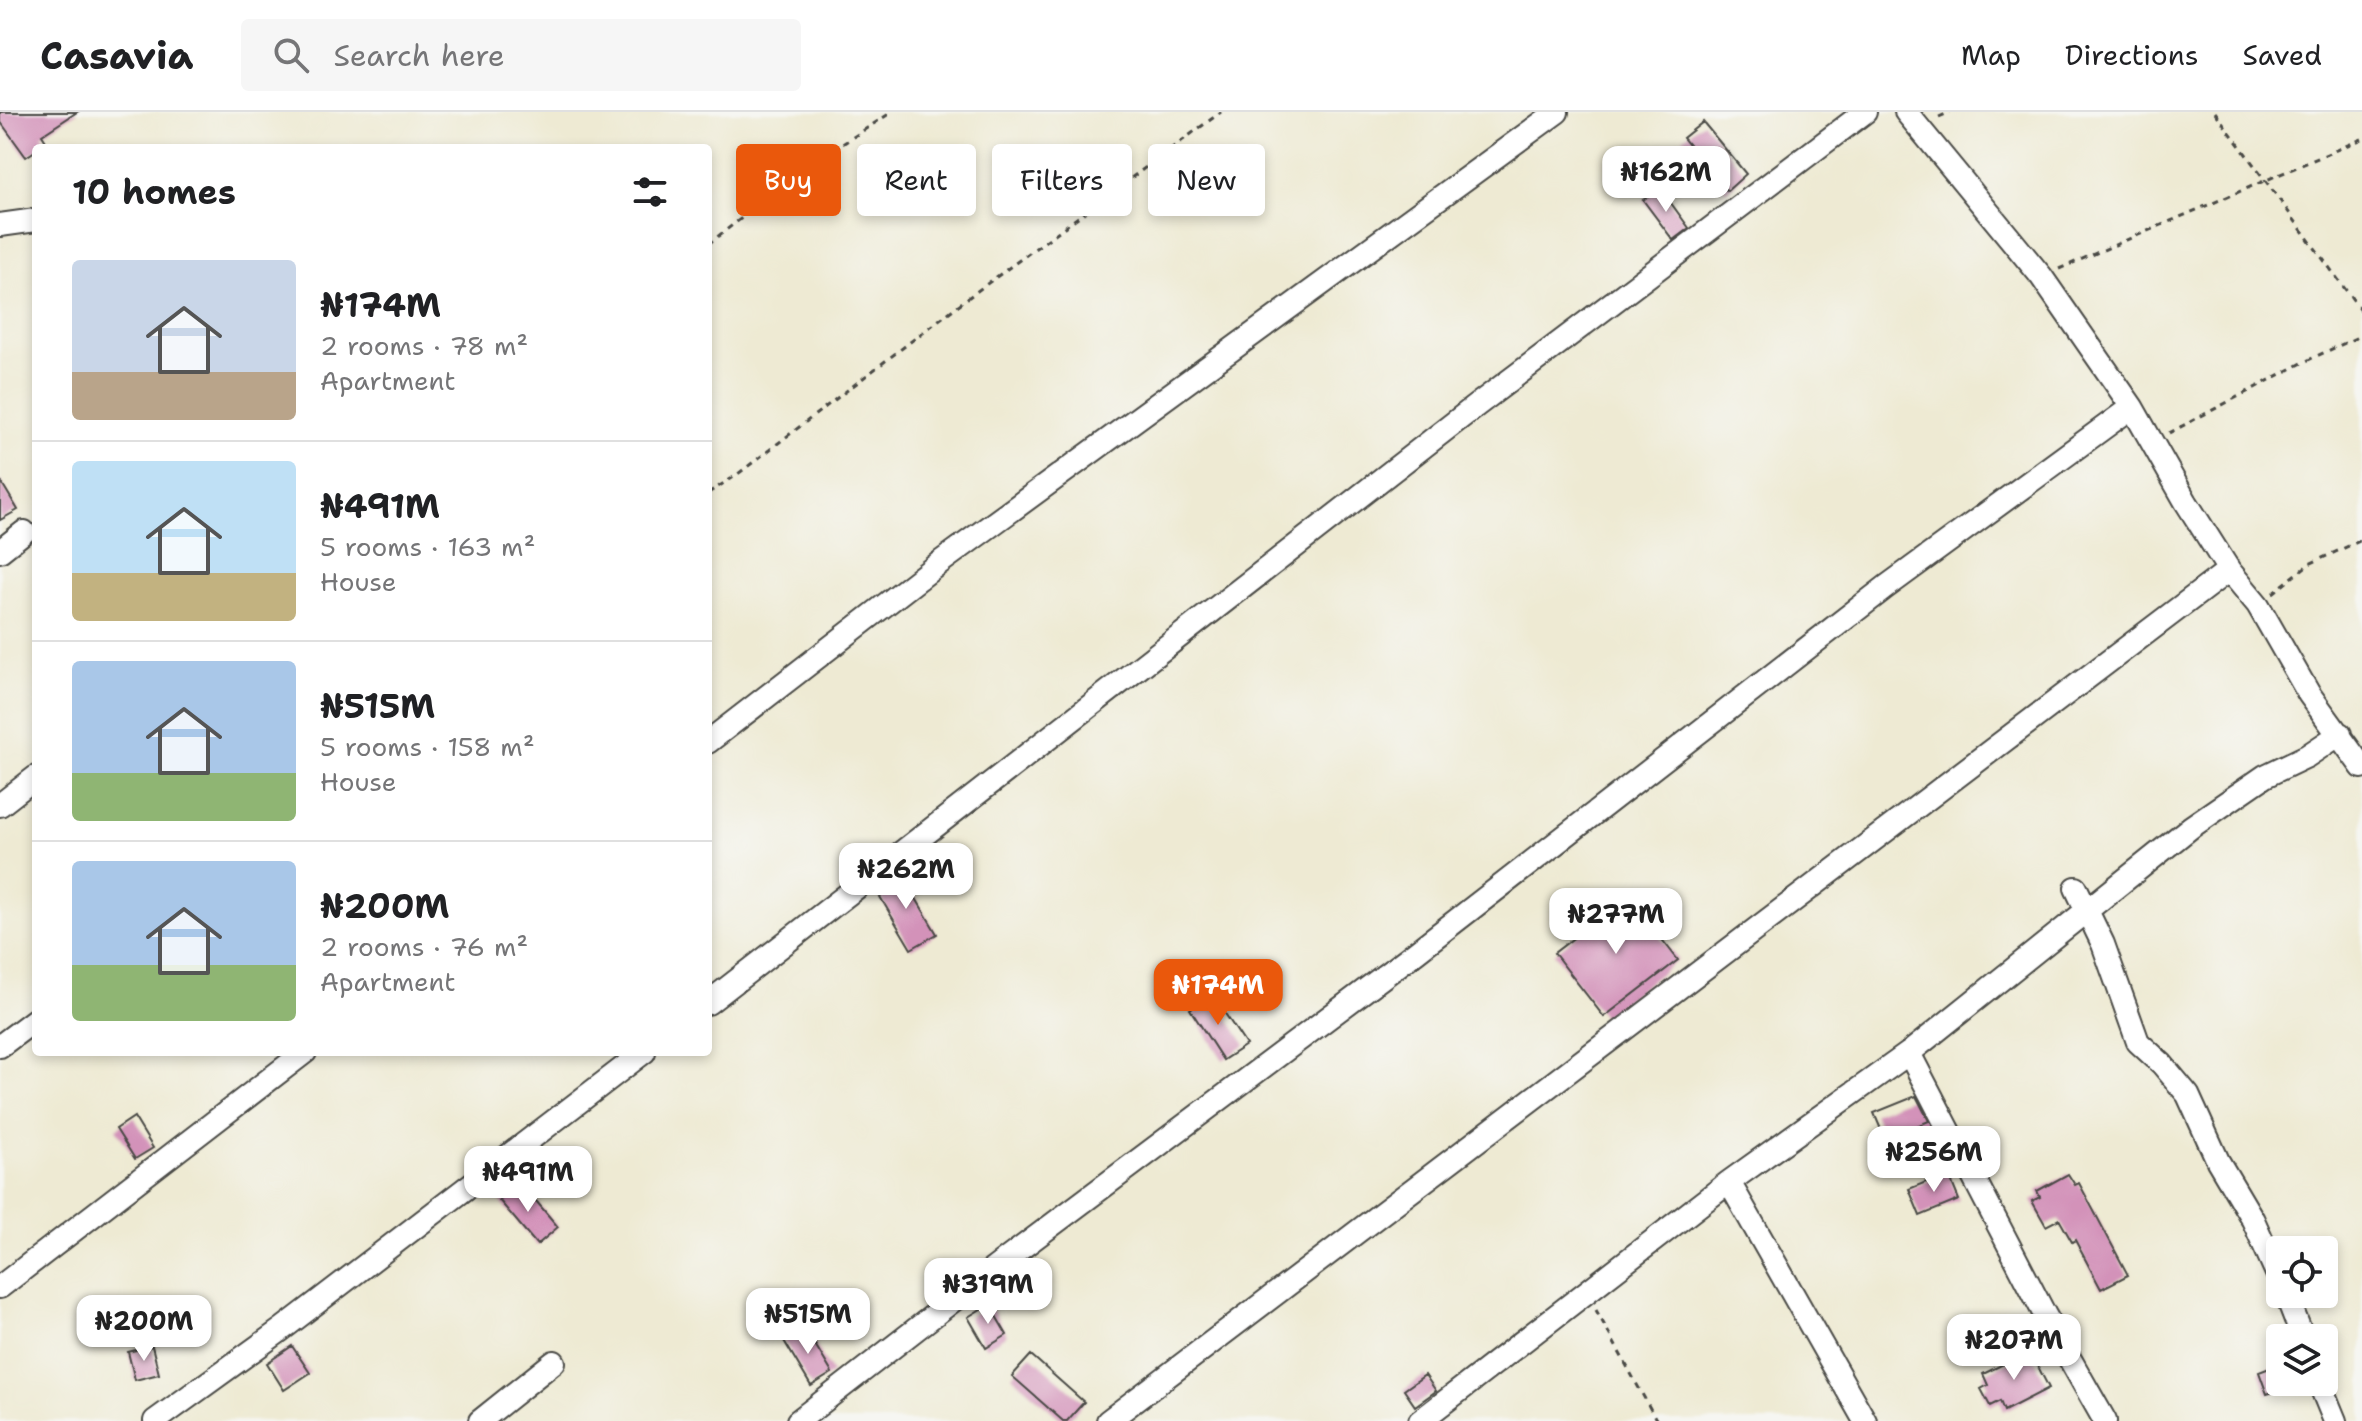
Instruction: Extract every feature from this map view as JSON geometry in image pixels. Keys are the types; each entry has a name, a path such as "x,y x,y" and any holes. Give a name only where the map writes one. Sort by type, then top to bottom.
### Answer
{"street":[{"path":"712,739 938,564 1557,112"},
{"path":"712,1000 1477,405 1865,112"},
{"path":"1906,112 2041,276 2132,407 2229,570 2258,605 2309,694 2362,767"},
{"path":"0,225 32,221"},
{"path":"798,1421 996,1267 1408,958 1886,587 2132,407"},
{"path":"0,551 24,532"},
{"path":"1108,1421 2229,570"},
{"path":"1420,1421 1729,1182 1909,1053 2191,827 2265,776 2307,756 2340,734"},
{"path":"0,805 32,780"},
{"path":"2076,888 2088,909 2138,1042 2188,1095 2218,1161 2253,1220 2266,1249"},
{"path":"0,1046 32,1022"},
{"path":"1909,1053 2046,1317 2105,1421"},
{"path":"0,1287 300,1056"},
{"path":"155,1421 281,1330 639,1056"},
{"path":"1729,1182 1865,1421"},
{"path":"480,1421 554,1362"},
{"path":"2325,1396 2335,1421"}],"path":[{"path":"712,241 813,163 892,112"},
{"path":"712,491 1221,112"},
{"path":"2215,112 2362,312"},
{"path":"2041,276 2362,139"},
{"path":"2152,443 2304,362 2362,335"},
{"path":"2258,605 2309,564 2362,540"},
{"path":"1586,1293 1657,1421"}],"building":[{"path":"0,112 77,112 42,135 47,143 32,144 32,153 26,157 0,121"},
{"path":"1703,122 1746,174 1727,191 1683,138"},
{"path":"1660,188 1689,228 1673,240 1643,200"},
{"path":"0,480 18,510 0,520"},
{"path":"901,873 937,934 911,949 876,890"},
{"path":"1628,896 1678,960 1604,1017 1554,953"},
{"path":"1212,994 1246,1045 1223,1060 1190,1009"},
{"path":"1916,1096 1929,1121 1885,1139 1874,1113"},
{"path":"134,1117 153,1148 135,1159 116,1129"},
{"path":"1948,1173 1959,1200 1920,1216 1909,1189"},
{"path":"2068,1174 2075,1185 2079,1183 2128,1275 2101,1289 2075,1240 2072,1242 2059,1219 2046,1226 2032,1201 2040,1197 2037,1191"},
{"path":"520,1182 558,1227 537,1245 499,1200"},
{"path":"989,1304 1007,1335 986,1348 968,1317"},
{"path":"804,1326 832,1373 811,1386 783,1339"},
{"path":"152,1346 159,1374 135,1380 128,1352"},
{"path":"292,1346 310,1373 284,1390 267,1363"},
{"path":"2030,1351 2049,1388 2004,1411 2000,1401 1990,1406 1981,1389 1988,1385 1983,1374"},
{"path":"1031,1355 1084,1402 1067,1421 1063,1421 1012,1376"},
{"path":"2266,1369 2266,1391 2259,1372"},
{"path":"1425,1375 1436,1391 1415,1406 1404,1390"}]}
